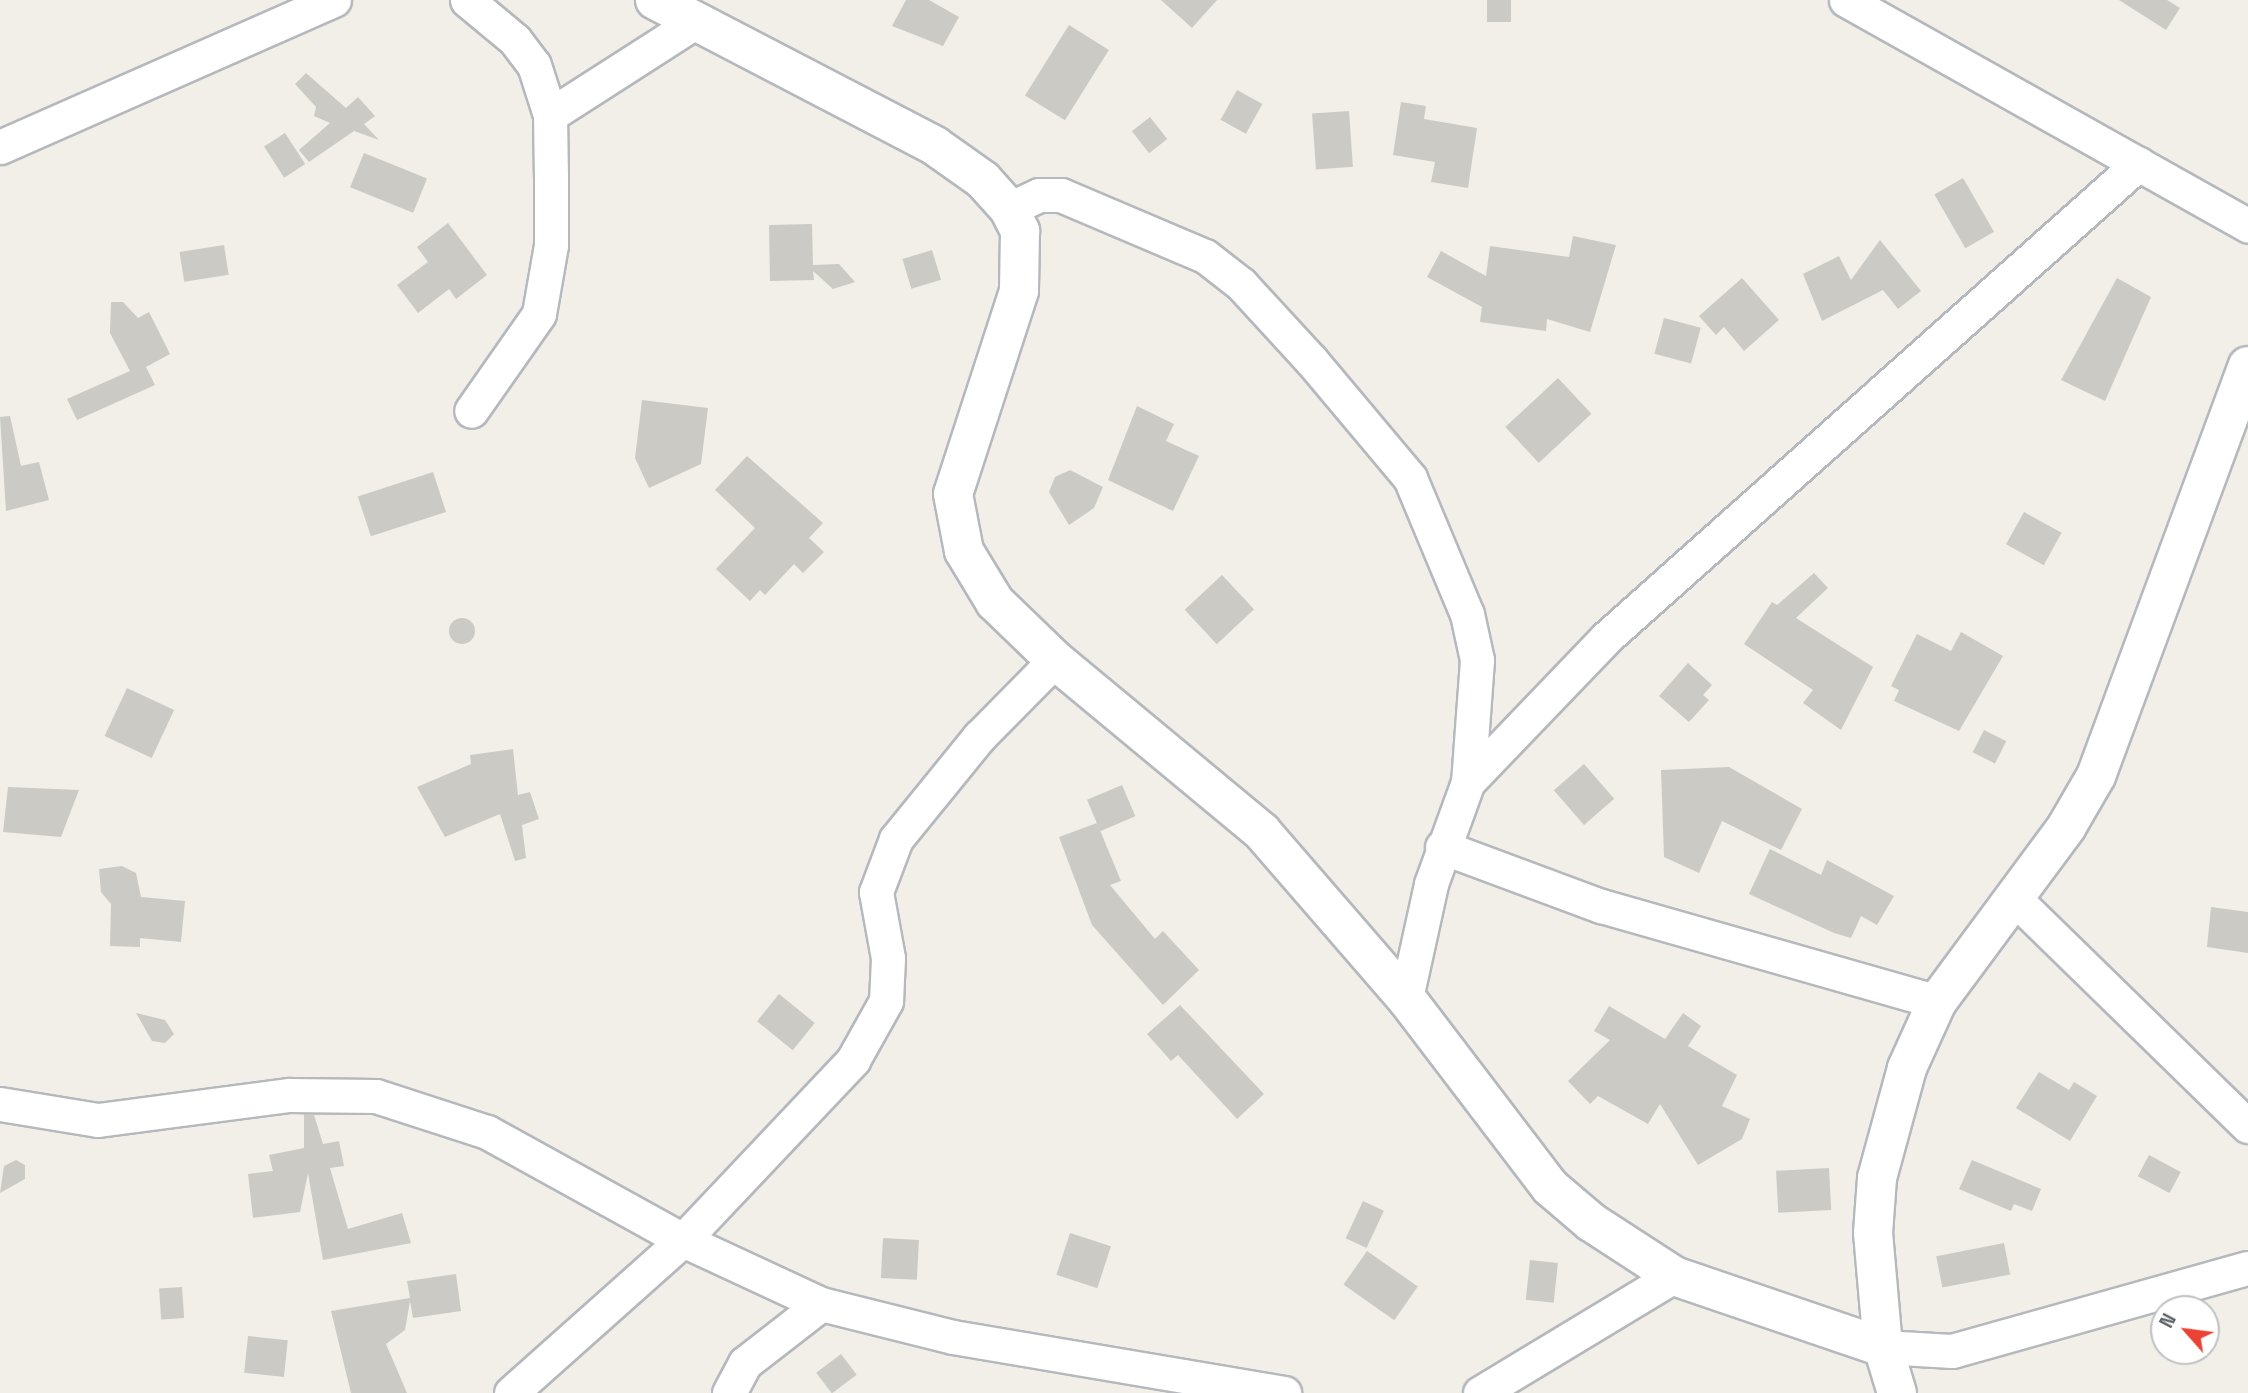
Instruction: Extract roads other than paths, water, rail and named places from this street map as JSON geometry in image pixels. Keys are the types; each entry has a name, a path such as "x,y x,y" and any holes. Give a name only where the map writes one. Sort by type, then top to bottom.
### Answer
{"street":[{"path":"0,147 334,0"},
{"path":"467,0 515,40 534,65 550,115 551,245 539,314 471,411"},
{"path":"655,0 935,146 983,180 1009,209 1020,231 1020,291 953,494 964,551 978,576 1055,660 1262,832 1406,998 1550,1187 1591,1222 1674,1276 1883,1347 1952,1351 2248,1268"},
{"path":"1846,0 2248,226"},
{"path":"550,115 695,22"},
{"path":"1468,782 1606,638 2137,163"},
{"path":"1009,209 1039,195 1061,194 1205,256 1241,284 1311,360 1410,478 1462,601 1477,660 1468,782 1442,848 1406,998"},
{"path":"1897,1393 1883,1347 1873,1233 1877,1178 1900,1091 1937,1002 2015,900 2096,776 2248,366"},
{"path":"512,1393 683,1240 826,1091 878,1025 888,958 876,892 881,870 927,798 1055,660"},
{"path":"1442,848 1601,906 1937,1002"},
{"path":"2015,900 2248,1126"},
{"path":"0,1104 98,1120 289,1095 376,1097 487,1132 683,1240 821,1304 953,1337 1284,1393"},
{"path":"1480,1393 1674,1276"},
{"path":"729,1393 745,1363 821,1304"}]}
